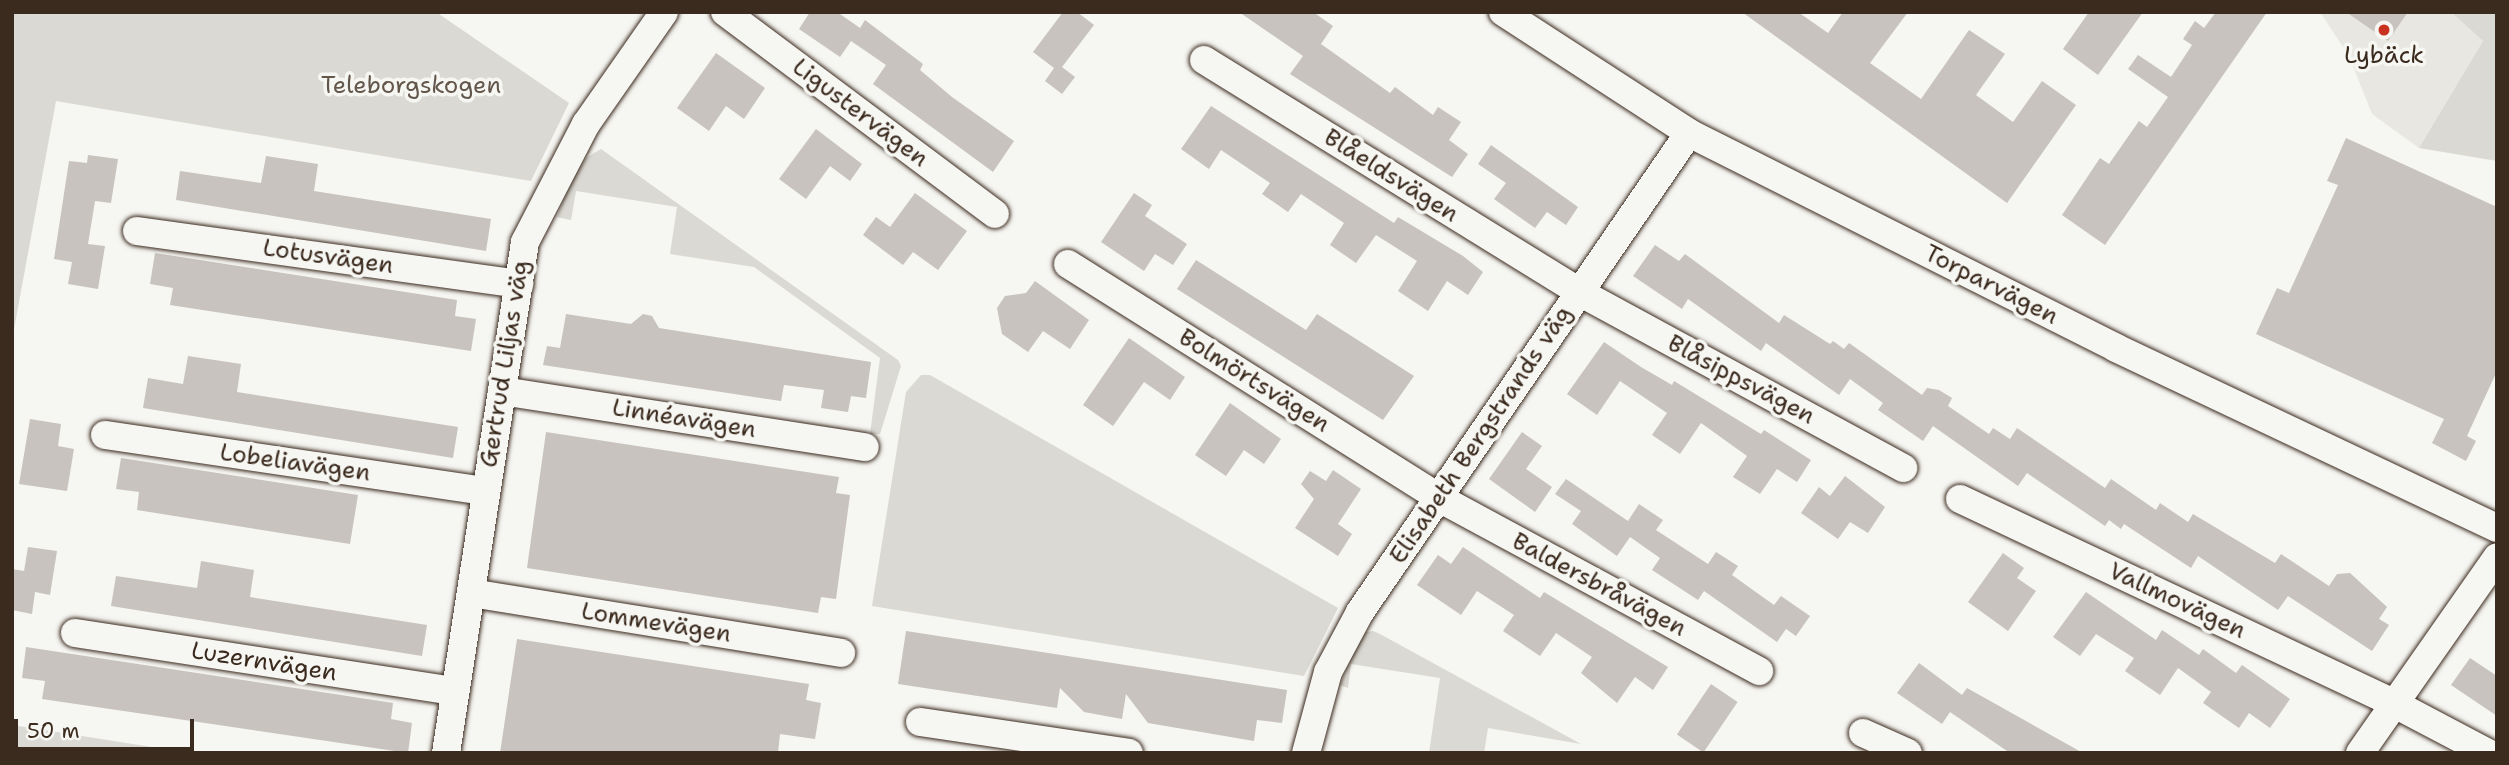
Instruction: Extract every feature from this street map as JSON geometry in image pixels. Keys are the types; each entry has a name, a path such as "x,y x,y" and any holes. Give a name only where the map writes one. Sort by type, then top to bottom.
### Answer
{"street":[{"name":"Gertrud Liljas väg","path":"446,753 525,242 551,184 664,12"},
{"name":"Ligustervägen","path":"725,12 995,214"},
{"name":"Torparvägen","path":"1503,12 1542,22 1689,133 2116,348 2497,528"},
{"name":"Blåeldsvägen","path":"1204,60 1579,292"},
{"name":"Elisabeth Bergstrands väg","path":"1306,753 1334,660 1360,612 1689,133"},
{"name":"Lotusvägen","path":"137,231 519,284"},
{"name":"Bolmörtsvägen","path":"1068,264 1439,498"},
{"name":"Blåsippsvägen","path":"1579,292 1903,468"},
{"name":"Linnéavägen","path":"502,391 866,447"},
{"name":"Lobeliavägen","path":"105,435 485,491"},
{"name":"Baldersbråvägen","path":"1439,498 1759,671"},
{"name":"Vallmovägen","path":"1960,499 2393,703 2487,753"},
{"path":"2360,753 2497,557"},
{"name":"Lommevägen","path":"471,593 841,653"},
{"name":"Luzernvägen","path":"75,633 454,691"},
{"path":"920,722 1129,753"},
{"path":"1863,733 1908,753"}],"shaded area":[{"path":"2320,12 2451,12 2483,41 2419,148 2372,114 2349,56"}],"green space":[{"name":"Teleborgskogen","path":"12,12 436,12 569,103 531,181 56,101 12,340"},
{"path":"2451,12 2497,12 2497,161 2419,148 2483,41"},
{"path":"601,149 898,360 901,366 880,434 870,434 880,358 754,267 670,254 677,207 576,191 571,220 557,217 572,177 586,158"},
{"path":"921,375 930,375 1338,608 1304,676 872,606 906,392"},
{"path":"1373,631 1581,744 1488,728 1484,753 1429,753 1440,678 1351,664 1348,688 1340,685 1362,633"},
{"path":"12,725 190,753 12,753"}],"building":[{"path":"810,12 837,12 860,28 865,20 923,64 920,70 952,97 1014,141 993,172 873,84 886,65 851,41 840,57 799,29"},
{"path":"1063,12 1077,12 1094,25 1062,67 1075,77 1062,94 1045,81 1054,68 1033,52"},
{"path":"1239,12 1313,12 1333,26 1321,44 1390,93 1395,87 1433,115 1438,107 1461,122 1449,140 1468,154 1452,177 1290,74 1303,56"},
{"path":"1742,12 1798,12 1828,33 1843,12 1908,12 1870,63 1921,99 1969,30 2005,54 1976,95 2013,122 2042,81 2076,105 2007,203"},
{"path":"2089,12 2143,12 2098,75 2063,49"},
{"path":"2216,12 2267,12 2105,245 2062,215 2100,158 2109,164 2139,121 2147,127 2168,97 2128,69 2138,55 2171,77 2192,45 2183,39 2195,21 2204,28"},
{"name":"Lybäck","path":"2346,12 2408,12 2388,41"},
{"path":"716,53 765,88 744,119 726,106 709,131 677,108"},
{"path":"1211,106 1394,223 1398,217 1463,256 1483,272 1468,295 1447,281 1428,311 1398,291 1417,261 1376,235 1356,263 1330,245 1344,223 1301,194 1288,212 1262,194 1270,183 1221,150 1209,169 1181,149"},
{"path":"816,129 862,164 850,181 830,166 806,199 779,179"},
{"path":"2346,138 2497,207 2497,371 2467,436 2476,441 2466,461 2432,443 2444,419 2256,334 2277,288 2289,293 2338,185 2327,181"},
{"path":"1491,145 1578,207 1566,225 1547,212 1535,228 1494,199 1506,183 1478,164"},
{"path":"88,155 118,159 111,203 95,201 88,244 105,246 98,289 68,284 72,262 54,259 69,161 87,163"},
{"path":"266,156 318,164 314,191 491,219 486,251 176,200 180,171 261,183"},
{"path":"915,193 967,231 938,270 913,252 903,265 863,235 876,217 890,227"},
{"path":"1134,193 1152,205 1145,216 1187,244 1173,265 1155,254 1144,271 1101,242"},
{"path":"1655,245 1679,261 1685,254 1779,323 1784,315 1830,344 1833,341 1844,349 1849,343 1922,395 1927,388 1939,390 1952,398 1948,406 1989,434 1993,428 2010,439 2017,428 2105,488 2111,479 2156,510 2160,503 2188,522 2193,514 2275,563 2281,554 2329,586 2337,574 2350,573 2387,607 2379,619 2389,625 2372,651 2288,596 2278,610 2198,556 2191,568 2124,524 2121,529 2109,520 2105,526 2027,473 2018,486 1933,426 1923,441 1878,410 1883,403 1850,379 1839,395 1766,343 1761,351 1688,299 1682,309 1633,276"},
{"path":"155,253 457,300 455,316 476,319 471,351 170,305 173,288 150,284"},
{"path":"1196,260 1306,330 1317,314 1414,376 1383,420 1177,289"},
{"path":"1035,281 1089,320 1070,349 1043,331 1028,352 1002,334 997,308 1005,296 1026,293"},
{"path":"566,314 631,324 643,314 652,316 659,328 871,362 866,398 851,396 848,412 821,408 824,390 784,385 781,401 543,365 547,346 560,348"},
{"path":"1129,338 1185,377 1170,400 1144,382 1113,426 1083,405"},
{"path":"1604,342 1672,385 1674,381 1761,434 1764,430 1811,460 1797,482 1777,469 1760,494 1733,477 1747,456 1701,423 1680,454 1652,435 1667,413 1620,381 1597,415 1567,394"},
{"path":"188,356 241,364 237,392 458,427 453,458 143,408 148,378 183,384"},
{"path":"1230,403 1281,439 1264,464 1244,450 1226,476 1195,455"},
{"path":"30,419 61,424 58,446 74,449 67,491 19,484"},
{"path":"546,432 839,477 836,493 850,495 836,599 821,597 818,613 527,568"},
{"path":"1522,432 1542,446 1526,469 1552,487 1535,512 1489,479"},
{"path":"121,458 358,495 350,544 137,510 139,492 116,489"},
{"path":"1333,470 1361,489 1338,524 1352,534 1338,556 1295,528 1314,499 1301,484 1310,471 1326,481"},
{"path":"1845,476 1885,507 1868,533 1850,522 1838,539 1801,513 1819,487 1830,496"},
{"path":"1566,479 1628,521 1639,504 1663,520 1656,530 1708,564 1716,552 1738,566 1732,575 1774,605 1781,596 1810,616 1796,636 1786,629 1777,642 1704,591 1698,600 1652,570 1660,558 1630,537 1617,556 1572,524 1581,511 1555,494"},
{"path":"28,547 57,551 50,595 35,592 32,614 12,610 12,569 24,571"},
{"path":"1463,547 1540,598 1544,592 1668,667 1653,690 1635,677 1617,703 1581,673 1592,657 1556,633 1540,656 1503,631 1514,615 1477,591 1461,615 1417,585 1438,555 1451,564"},
{"path":"2003,553 2024,568 2017,578 2036,591 2008,631 1968,602"},
{"path":"201,561 254,570 250,597 427,625 422,656 111,606 116,576 197,588"},
{"path":"2086,592 2156,640 2162,630 2199,655 2203,649 2236,673 2242,665 2290,699 2270,728 2249,713 2239,728 2203,703 2211,692 2178,668 2160,695 2125,671 2134,658 2096,634 2080,656 2053,637"},
{"path":"906,631 1287,690 1282,723 1257,720 1254,741 1148,723 1126,694 1122,719 1084,712 1060,688 1057,708 898,684"},
{"path":"517,639 809,684 806,700 821,703 815,739 780,734 778,753 500,753"},
{"path":"26,647 393,703 391,719 412,723 408,753 42,699 45,681 22,678"},
{"path":"2470,658 2497,676 2497,716 2451,685"},
{"path":"1919,663 1962,695 1967,688 2083,753 2010,753 1950,712 1942,724 1897,693"},
{"path":"1711,684 1738,702 1703,752 1677,735"}],"place":[{"name":"Lybäck","path":"2384,30"}]}
